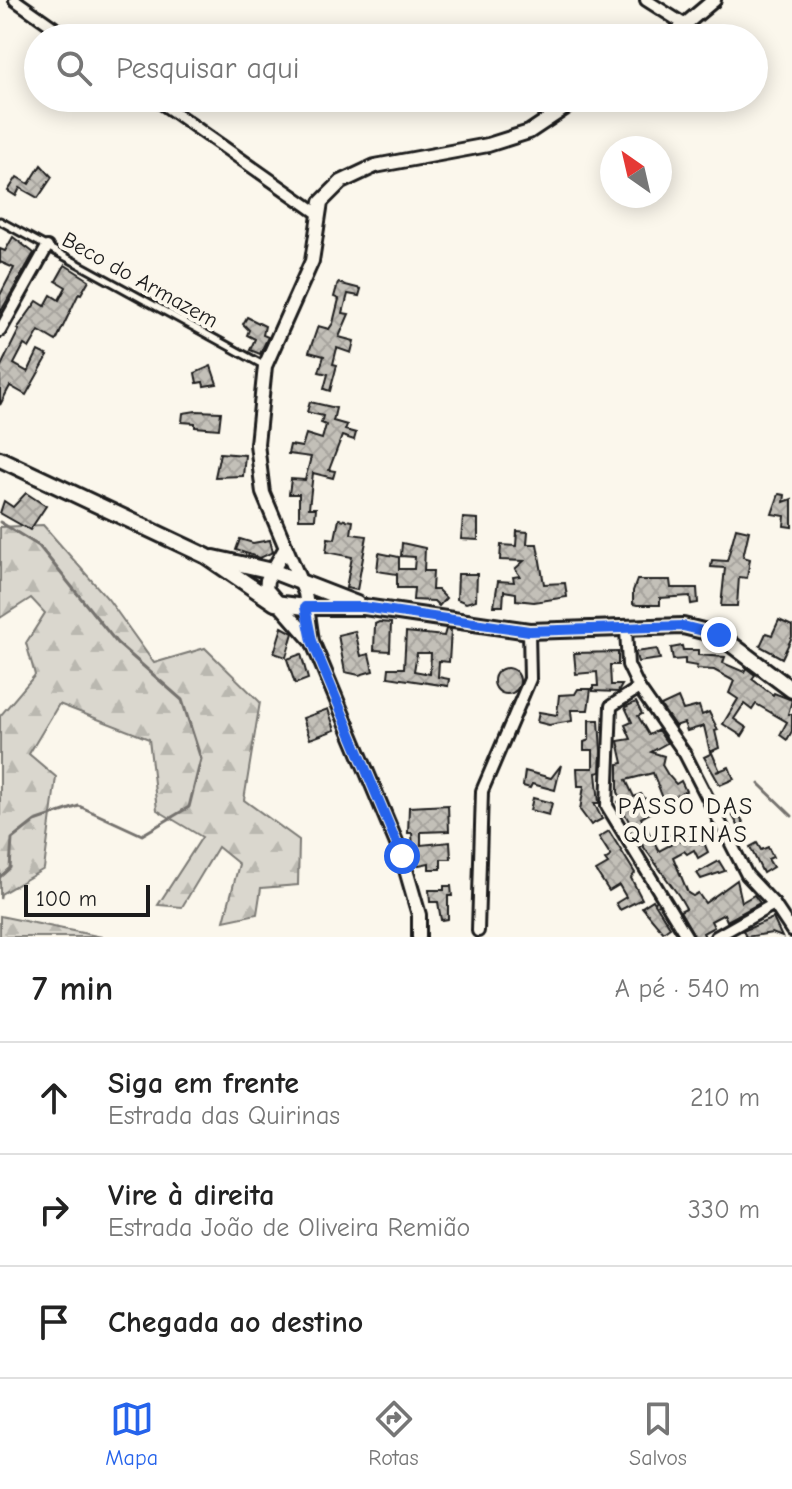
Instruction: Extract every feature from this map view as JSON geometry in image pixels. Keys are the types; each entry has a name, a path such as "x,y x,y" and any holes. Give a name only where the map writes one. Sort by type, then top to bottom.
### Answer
{"main road":[{"path":"0,459 206,556 275,603 305,607 364,607 529,631 683,626 719,635 792,690"},
{"path":"206,556 272,571 364,607"}],"street":[{"path":"15,0 49,24"},
{"path":"646,0 684,24"},
{"path":"689,24 714,0"},
{"path":"174,112 319,214"},
{"path":"419,937 419,915 402,856 312,641 300,582 263,493 257,444 265,366 312,261 321,202 341,182 375,166 488,145 529,132 559,112"},
{"path":"0,331 47,247"},
{"path":"285,549 266,589 275,603 312,641"},
{"path":"626,630 628,665 639,688 685,754 747,875 774,904 792,931"},
{"path":"478,934 482,791 530,679 529,631"},
{"path":"639,688 611,706 607,806 687,937"},
{"path":"716,937 774,904"}],"lane":[{"name":"Beco do Armazem","path":"0,221 265,366"}],"green space":[{"path":"43,525 108,599 154,663 205,648 260,702 244,800 299,840 298,885 261,888 257,914 224,921 239,864 218,847 182,907 158,905 202,837 157,810 149,739 59,704 29,754 56,777 44,869 1,894 0,899 0,716 35,675 26,643 45,613 31,598 0,618 0,527"},
{"path":"0,916 102,937 0,937"}],"building":[{"path":"41,165 52,177 38,198 20,188 16,196 8,191 17,177 29,184"},
{"path":"13,237 34,253 0,313 0,295 14,268 0,262 0,249 5,251"},
{"path":"65,265 89,280 79,293 56,341 39,331 29,348 24,345 14,364 28,372 38,351 48,356 26,395 10,386 0,405 0,368 17,329 37,301 45,306 51,295 59,300 66,287 56,281"},
{"path":"338,283 361,289 359,296 348,294 343,313 349,314 339,337 354,341 351,353 337,348 333,364 337,365 330,391 324,389 328,374 319,372 324,356 309,352 318,326 329,329 333,323 339,299 334,297"},
{"path":"247,317 265,326 263,335 268,337 260,354 250,350 255,339 247,335 249,330 243,324"},
{"path":"211,366 217,384 204,386 203,382 197,383 195,373"},
{"path":"310,402 336,408 333,421 347,425 345,430 356,433 354,440 342,436 329,470 335,471 333,478 313,473 309,508 316,508 315,519 299,519 299,494 289,494 291,479 305,480 311,457 288,454 290,445 302,447 306,434 322,439 326,425 321,423 323,416 307,412"},
{"path":"221,412 219,429 195,427 195,423 182,422 183,413"},
{"path":"220,453 245,455 243,476 215,477"},
{"path":"26,493 46,506 30,530 0,513 4,501 13,507"},
{"path":"779,494 785,495 784,502 792,499 792,527 784,526 785,516 772,514"},
{"path":"463,518 478,519 478,540 461,539"},
{"path":"339,519 353,521 351,534 367,536 357,590 346,588 352,557 326,552 328,538 335,539"},
{"path":"736,528 749,531 743,557 750,559 747,578 739,577 737,606 721,606 725,568 711,567 712,560 727,561"},
{"path":"517,531 528,532 527,544 537,544 544,584 565,583 567,597 534,602 516,600 516,593 504,591 503,606 494,606 498,581 514,582 513,577 520,576 515,569 524,561 500,560 501,545 516,546"},
{"path":"240,539 253,543 270,540 273,552 260,558 236,550"},
{"path":"402,543 425,548 424,571 433,571 432,590 438,590 446,598 439,606 434,601 413,600 414,588 397,588 397,574 377,571 379,553 399,557 399,569 414,569 415,557 401,556"},
{"path":"458,574 477,574 476,600 466,603 457,599"},
{"path":"637,580 670,580 671,588 697,588 698,603 691,604 690,596 660,598 660,605 633,604"},
{"path":"779,620 792,626 792,637 782,658 760,646 766,633 772,635"},
{"path":"391,623 390,651 374,650 375,624"},
{"path":"282,627 293,633 286,657 274,653"},
{"path":"446,629 451,630 449,662 439,661 438,677 449,679 448,686 388,677 389,668 404,668 406,632 444,636","holes":["417,653 431,653 430,674 414,671"]},
{"path":"355,631 361,656 369,654 373,671 359,675 345,672 338,635"},
{"path":"682,646 683,650 698,650 698,655 725,657 723,663 744,672 746,668 755,675 752,679 773,695 792,700 788,714 792,714 792,731 787,740 780,735 787,722 756,704 752,710 744,704 734,719 747,728 742,736 723,724 738,699 729,693 734,681 714,670 696,669 697,666 685,664 685,659 673,660 671,648"},
{"path":"657,649 660,659 638,662 635,652"},
{"path":"618,652 618,665 610,665 611,685 622,685 618,692 593,691 593,686 598,686 597,672 576,674 574,653"},
{"path":"301,654 308,679 295,684 287,659"},
{"path":"507,668 516,672 520,681 516,690 507,694 498,690 494,681 498,672"},
{"path":"578,689 591,689 588,710 571,710 572,721 549,725 537,722 539,712 557,715 559,695 575,694"},
{"path":"678,698 683,710 699,706 702,715 709,712 718,730 715,731 719,748 710,752 704,726 687,731 684,723 675,726 661,706"},
{"path":"636,702 642,714 638,716 649,735 658,730 667,743 651,752 664,756 662,765 668,775 676,784 681,781 686,791 671,799 675,807 668,811 653,773 626,780 634,797 641,794 650,804 652,812 641,818 659,851 672,844 668,836 675,832 680,842 699,831 708,852 698,858 694,850 673,857 688,893 693,896 698,893 705,903 737,880 742,902 754,895 760,903 727,921 724,914 711,921 714,927 703,933 705,937 695,937 680,911 686,908 643,846 618,802 621,799 618,764 623,763 618,741 631,739 625,725 632,722 625,707"},
{"path":"328,709 335,730 310,739 303,718"},
{"path":"589,720 599,720 601,751 600,772 596,773 599,803 594,803 602,819 591,825 580,810 584,786 578,786 577,768 593,768 593,750 584,750 584,742 589,740"},
{"path":"712,753 720,771 729,767 734,779 720,785 704,757"},
{"path":"561,765 555,790 532,784 530,788 523,786 525,771 551,778"},
{"path":"533,798 552,803 549,815 530,810"},
{"path":"745,803 749,811 740,816 745,826 740,829 730,811"},
{"path":"448,805 449,831 421,832 421,845 450,842 451,859 441,859 441,869 429,869 429,863 414,866 412,833 408,833 409,807"},
{"path":"609,831 635,873 631,878 642,899 620,910 616,903 626,897 619,885 609,891 596,871 608,864 605,860 611,856 599,837"},
{"path":"757,843 761,850 768,847 773,857 768,859 773,867 763,873 750,847"},
{"path":"719,861 725,871 701,879 697,873"},
{"path":"444,886 451,886 452,896 448,896 448,919 441,920 438,902 430,902 429,890 444,890"},
{"path":"653,900 670,927 663,932 642,907"},
{"path":"773,918 782,937 772,933 746,937 743,931"}],"waterway":[{"path":"0,522 39,546 117,643 182,700 201,759 189,807 142,835 79,806 35,821 12,839 10,868 0,877"},
{"path":"759,784 792,816"}],"district":[{"name":"PASSO DAS QUIRINAS","path":"686,820"}],"route":[{"path":"402,856 312,641 305,607 364,607 529,631 683,626 719,635"}]}
